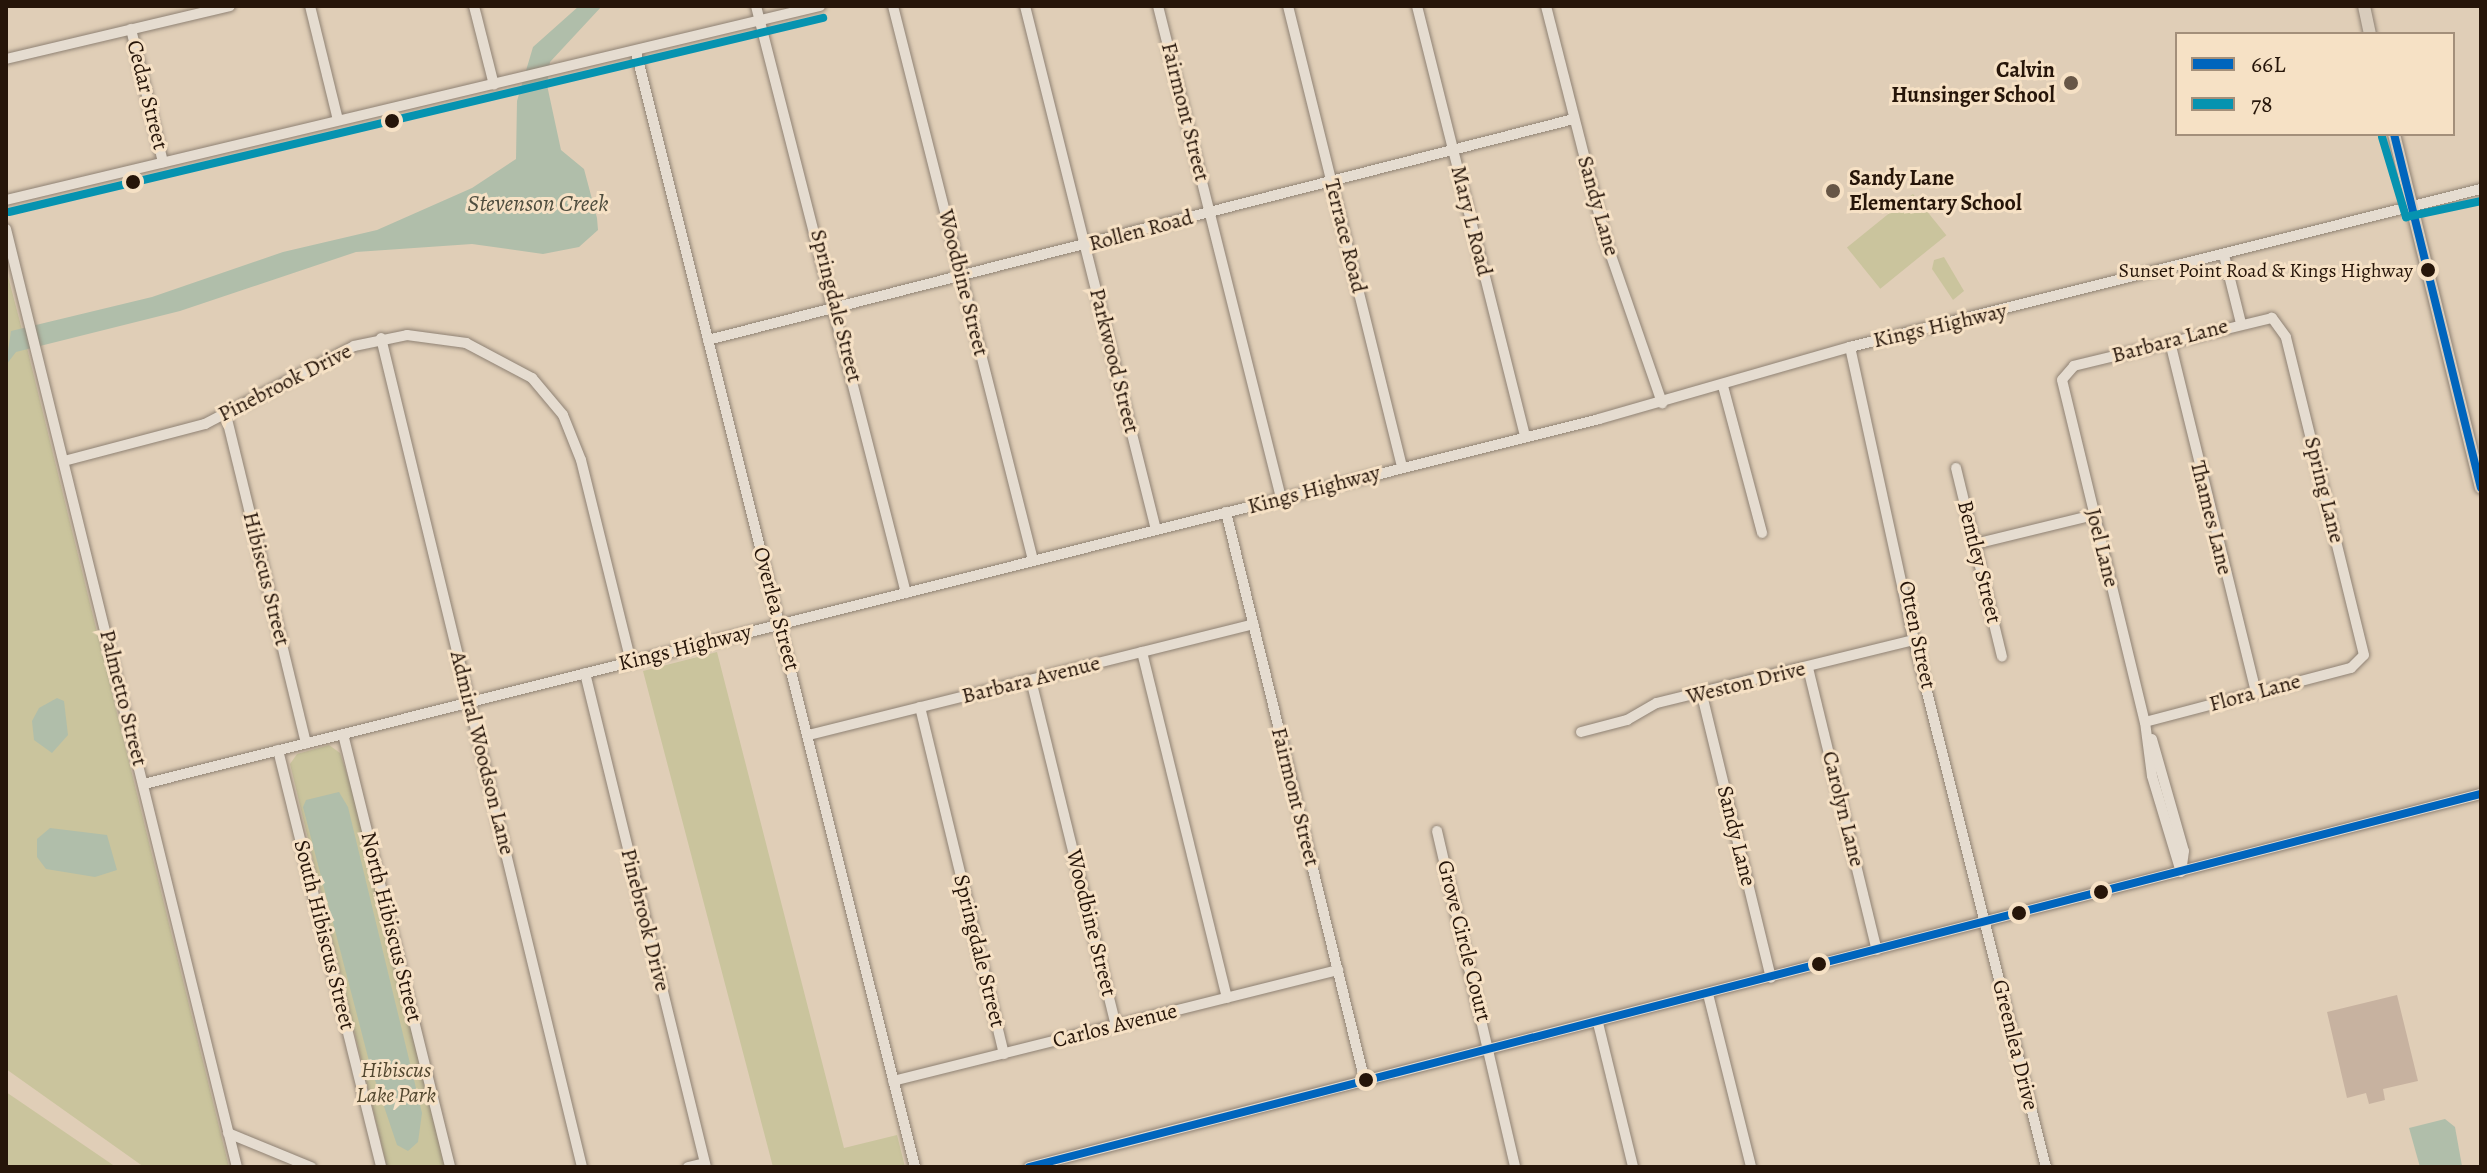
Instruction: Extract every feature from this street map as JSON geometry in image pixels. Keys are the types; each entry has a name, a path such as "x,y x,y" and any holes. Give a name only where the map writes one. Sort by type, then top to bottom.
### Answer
{"main road":[{"path":"2364,6 2370,32"},
{"path":"2394,136 2481,487"}],"street":[{"path":"6,59 230,6"},
{"path":"310,6 338,120"},
{"path":"474,6 494,85"},
{"name":"Springdale Street","path":"756,6 764,20 906,593"},
{"path":"6,200 820,6"},
{"name":"Woodbine Street","path":"893,6 1033,560"},
{"name":"Parkwood Street","path":"1025,6 1156,530"},
{"name":"Fairmont Street","path":"1158,6 1281,498"},
{"name":"Terrace Road","path":"1288,6 1402,467"},
{"name":"Mary L Road","path":"1417,6 1525,436"},
{"name":"Sandy Lane","path":"1546,6 1605,238 1662,403"},
{"name":"Cedar Street","path":"131,29 163,162"},
{"name":"Overlea Street","path":"636,52 915,1167"},
{"name":"Rollen Road","path":"708,340 1574,119"},
{"name":"Kings Highway","path":"144,784 1662,403 1850,347 2481,189"},
{"name":"Palmetto Street","path":"6,229 237,1167"},
{"path":"2224,255 2241,323"},
{"name":"Barbara Lane","path":"2064,373 2263,317 2279,322"},
{"name":"Spring Lane","path":"2279,322 2362,661"},
{"name":"Pinebrook Drive","path":"64,461 226,415 324,359 381,338 439,336 489,351 532,378 563,415 581,460 631,662"},
{"name":"Admiral Woodson Lane","path":"381,338 582,1167"},
{"name":"Thames Lane","path":"2170,342 2256,693"},
{"name":"Otten Street","path":"1850,347 1914,640 1985,923"},
{"name":"Joel Lane","path":"2064,373 2094,515 2145,722 2152,776 2181,872"},
{"path":"1723,386 1762,533"},
{"name":"Hibiscus Street","path":"226,415 306,743"},
{"name":"Bentley Street","path":"1956,468 2002,656"},
{"name":"Fairmont Street","path":"1226,512 1365,1082"},
{"path":"1975,544 2094,515"},
{"name":"Barbara Avenue","path":"809,735 1253,624"},
{"name":"Weston Drive","path":"1581,732 1627,720 1657,703 1702,695 1914,640"},
{"path":"1142,652 1227,998"},
{"name":"Flora Lane","path":"2145,722 2362,661"},
{"name":"Carolyn Lane","path":"1808,668 1877,950"},
{"name":"Pinebrook Drive","path":"585,673 705,1165"},
{"name":"Woodbine Street","path":"1031,680 1116,1026"},
{"name":"Sandy Lane","path":"1702,695 1771,978"},
{"name":"Springdale Street","path":"920,707 1004,1054"},
{"name":"North Hibiscus Street","path":"343,734 450,1167"},
{"name":"South Hibiscus Street","path":"278,750 381,1167"},
{"path":"1029,1167 2481,794"},
{"name":"Grove Circle Court","path":"1437,831 1515,1167"},
{"name":"Greenlea Drive","path":"1985,923 2046,1167"},
{"name":"Carlos Avenue","path":"893,1081 1338,970"},
{"path":"1708,994 1751,1167"},
{"path":"1598,1023 1633,1167"},
{"path":"228,1133 311,1167"},
{"path":"688,1167 705,1165"}],"green space":[{"path":"1913,194 1946,235 1880,289 1847,247"},
{"path":"1944,257 1964,291 1953,300 1932,269 1934,260"},
{"path":"6,269 229,1167 144,1167 6,1069"},
{"path":"717,652 844,1148 897,1135 905,1167 773,1167 643,671"},
{"name":"Hibiscus Lake Park","path":"329,745 340,753 351,786 445,1167 387,1167 290,764 297,754"},
{"path":"6,1092 116,1167 6,1167"}],"water":[{"name":"Stevenson Creek","path":"579,6 602,6 550,62 547,85 561,150 584,169 597,218 598,230 579,247 543,254 472,244 356,252 180,311 16,352 6,365 11,331 152,297 283,252 377,230 472,188 516,159 517,101 533,47"},
{"path":"57,698 64,701 68,735 52,753 34,740 32,721 39,708"},
{"name":"Hibiscus Lake Park","path":"339,792 348,807 422,1113 418,1142 408,1151 397,1145 370,1065 303,807 306,800"},
{"path":"50,828 107,835 117,870 95,877 46,869 37,857 37,839"},
{"path":"2445,1119 2455,1127 2462,1166 2420,1167 2409,1128"}],"building":[{"path":"2397,995 2418,1081 2383,1089 2385,1100 2369,1104 2366,1093 2347,1098 2327,1012"}],"transit line":[{"name":"78","path":"9,212 823,18"},
{"name":"66L","path":"2394,136 2481,487"},
{"name":"78","path":"2382,137 2406,217 2481,201"},
{"name":"66L","path":"1029,1167 2481,794"}],"place":[{"name":"Calvin Hunsinger School","path":"2071,83"},
{"name":"Sandy Lane Elementary School","path":"1833,191"},
{"name":"Sunset Point Road & Kings Highway","path":"2428,270"}]}
